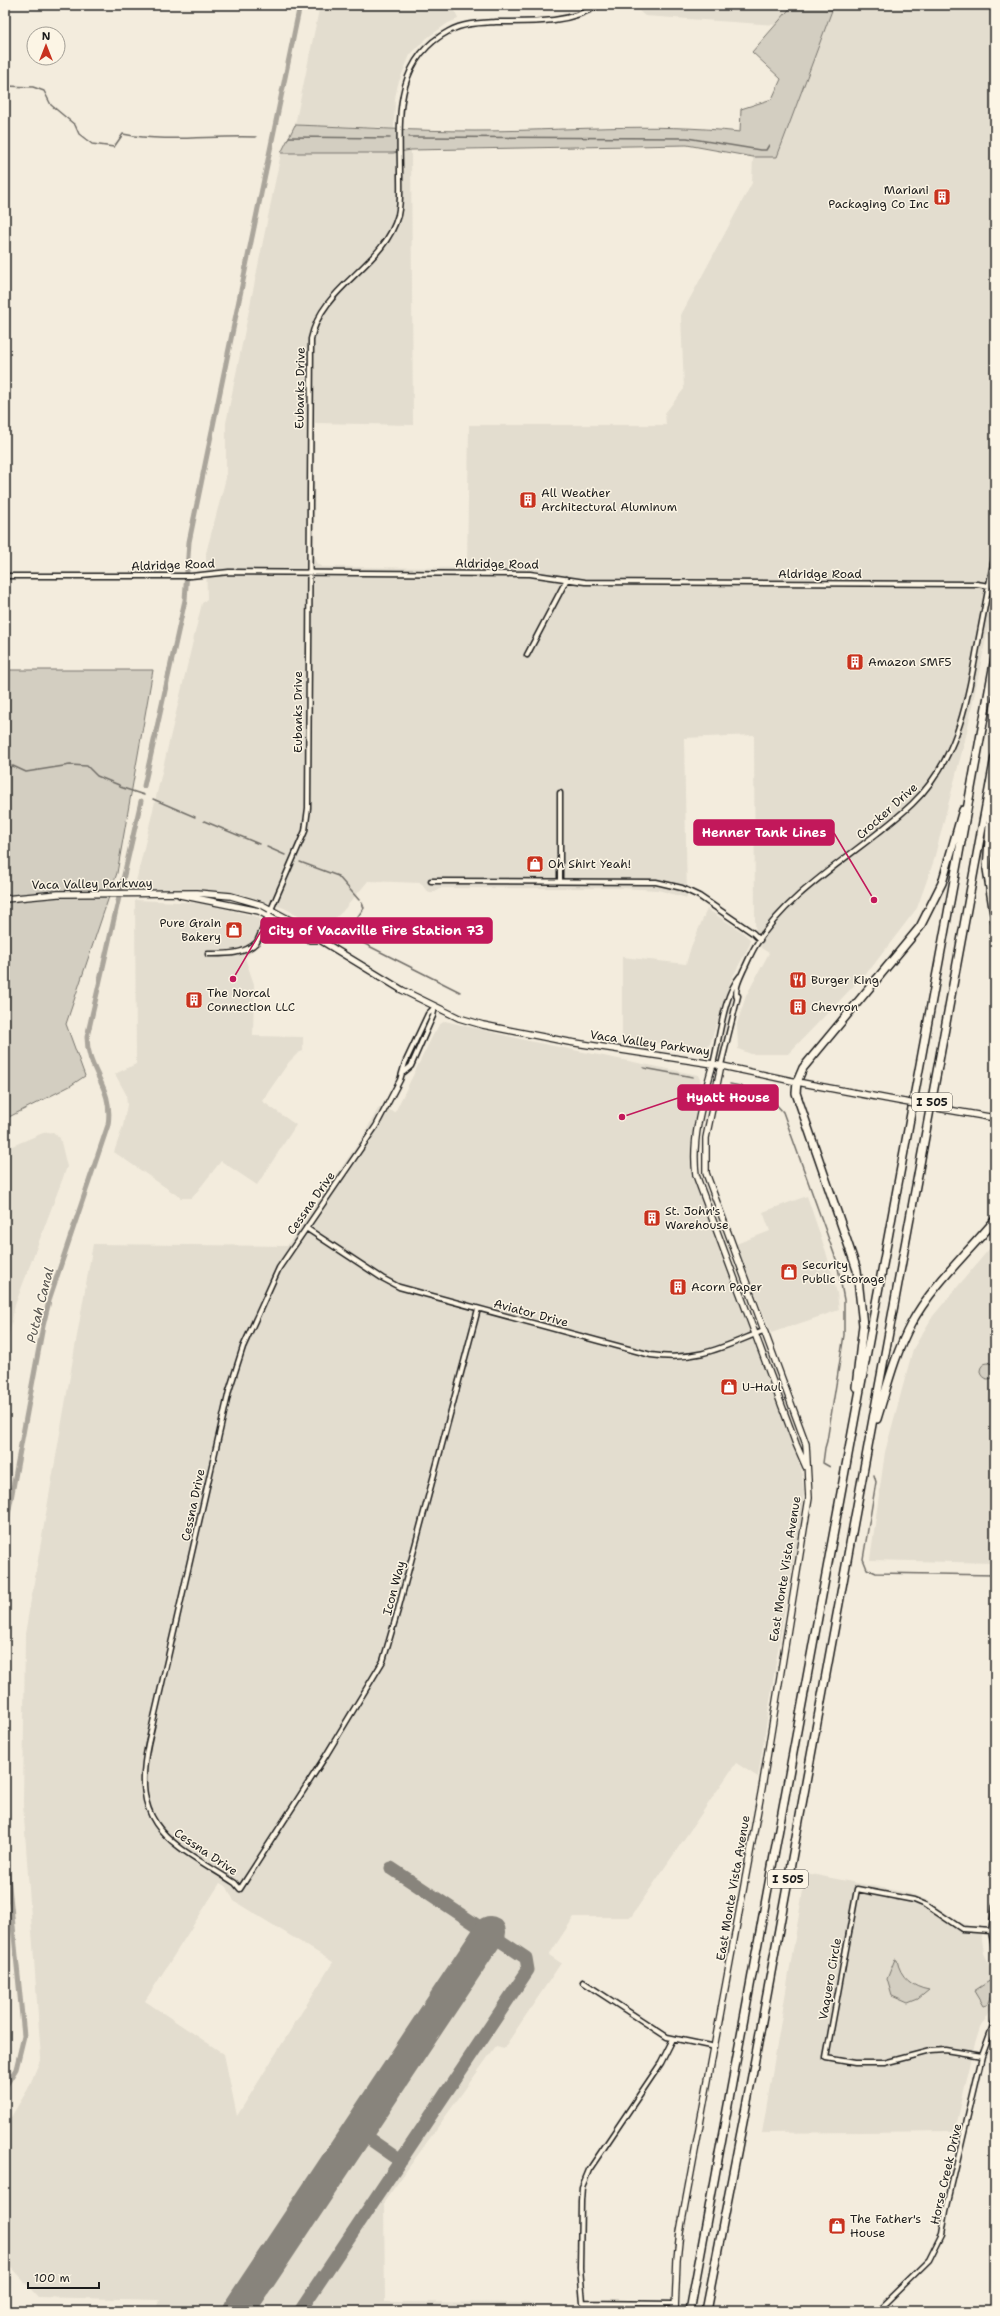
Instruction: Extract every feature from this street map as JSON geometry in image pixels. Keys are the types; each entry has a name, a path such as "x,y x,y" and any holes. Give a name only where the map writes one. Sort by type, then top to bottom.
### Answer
{"highway":[{"name":"I 505","path":"690,2311 995,658"},
{"name":"I 505","path":"706,2311 751,2081 995,757"},
{"path":"995,771 986,853 988,884 995,921"},
{"path":"848,1454 863,1325 860,1287 852,1252 796,1093 797,1082 802,1068 920,928 942,884 961,816 968,799"},
{"path":"868,1446 896,1357 911,1323 930,1295 995,1220"}],"street":[{"name":"Eubanks Drive","path":"208,954 235,953 251,948 261,935 305,831 308,808 311,339 321,312 327,302 380,248 395,223 400,197 401,107 407,76 418,57 429,44 451,30 469,24 556,21 589,11 599,5"},
{"name":"Crocker Drive","path":"713,1064 729,997 734,983 742,974 760,940 797,898 867,842 923,793 943,764 956,737 968,700 995,553"},
{"name":"Aldridge Road","path":"5,576 183,577 229,572 530,574 585,582 977,584 989,586"},
{"path":"527,655 567,579"},
{"path":"560,793 560,881"},
{"path":"431,881 656,882 682,888 700,896 760,940"},
{"name":"Vaca Valley Parkway","path":"5,899 58,894 197,894 231,896 248,900 272,910 312,932 320,940 348,959 435,1007 459,1018 491,1027 569,1042 721,1065 797,1082 995,1118"},
{"name":"Vaca Valley Parkway","path":"180,895 246,908 269,916 310,940 320,940"},
{"name":"Crocker Drive","path":"721,1065 742,974"},
{"name":"Cessna Drive","path":"404,1072 411,1066 433,1016 435,1007"},
{"name":"Cessna Drive","path":"268,1845 240,1889 235,1883 179,1848 165,1836 147,1804 144,1789 143,1770 233,1375 248,1334 279,1268 370,1137 404,1072 405,1063 428,1014 435,1007"},
{"name":"East Monte Vista Avenue","path":"713,1064 705,1091 695,1151 696,1175 754,1334 796,1444 808,1469"},
{"name":"East Monte Vista Avenue","path":"675,2311 677,2260 680,2232 767,1761 808,1498 806,1444 717,1207 706,1173 704,1157 706,1138 721,1065"},
{"path":"695,1151 700,1153 706,1187 717,1207"},
{"name":"Aviator Drive","path":"306,1228 382,1278 399,1287 665,1357 698,1356 763,1330"},
{"name":"Icon Way","path":"268,1845 353,1711 382,1661 398,1610 478,1309"},
{"name":"Vaquero Circle","path":"982,2056 945,2050 930,2051 884,2063 854,2063 826,2058 857,1889 914,1900 962,1929 991,1931"},
{"path":"995,1906 991,1931 995,1953"},
{"path":"583,1982 645,2024 673,2040 715,2047"},
{"name":"Horse Creek Drive","path":"877,2311 929,2260 942,2234 946,2210 982,2056 987,2038 995,2020"},
{"path":"673,2040 661,2063 589,2170 582,2187 580,2268 583,2303 675,2304"}],"shaded area":[{"path":"320,5 453,5 458,19 448,23 427,38 410,55 398,84 395,98 394,128 295,125"},
{"path":"632,5 793,5 777,25 645,16"},
{"path":"793,5 834,5 777,157 753,157 687,145 411,150 393,153 281,153 295,125 452,131 640,127 707,129 740,132 741,109 772,99 781,79 752,52"},
{"path":"834,5 995,5 995,594 966,736 933,863 917,908 872,967 788,1054 751,1054 738,1049 737,1024 746,996 769,953 761,948 755,927 754,735 684,738 687,898 658,890 622,888 442,888 431,893 425,889 421,883 368,881 342,912 322,930 315,924 284,908 241,894 220,891 134,890 202,603 207,600 206,553 226,478 226,423 281,153 393,153 411,150 413,425 315,423 314,558 317,564 322,567 467,568 469,425 666,425 665,413 684,389 681,315 752,183 753,157 777,157"},
{"path":"5,670 153,670 117,873 66,1024 85,1076 70,1086 5,1119"},
{"path":"995,799 995,866 991,849"},
{"path":"135,900 202,903 254,916 271,926 261,943 245,958 254,984 253,1036 303,1037 303,1051 298,1053 289,1062 262,1101 296,1125 257,1185 221,1161 192,1198 181,1198 114,1152 123,1126 127,1105 126,1094 115,1074 136,1064"},
{"path":"707,909 741,931 750,939 750,944 731,980 710,1044 704,1049 659,1043 622,1043 622,957 686,964 691,947"},
{"path":"445,1021 529,1041 698,1075 701,1082 702,1086 691,1141 692,1164 698,1187 801,1468 804,1491 802,1522 787,1592 758,1777 736,1763 631,1917 574,1917 549,1955 561,1963 504,2048 496,2046 384,2202 385,2302 533,2303 534,2311 154,2311 160,2300 38,2297 5,2261 5,2127 28,2089 41,2058 23,1804 25,1634 93,1244 287,1246 362,1138 379,1107 395,1112 439,1025","holes":["220,1883 227,1887 234,1901 333,1962 237,2116 224,2054 145,2001"]},
{"path":"53,1132 60,1138 67,1167 15,1305 7,1345 5,1345 5,1149 43,1133"},
{"name":"Security Public Storage","path":"807,1196 826,1252 837,1293 839,1310 771,1333 736,1244 770,1231 763,1212"},
{"path":"995,1242 995,1563 870,1560 885,1452 913,1349 933,1316"},
{"path":"988,1363 995,1368 996,1371 991,1378 988,1379 981,1374 980,1371 985,1364"},
{"path":"806,1873 908,1893 929,1901 956,1921 969,1926 980,1926 984,1953 995,1980 995,2003 980,2028 975,2044 955,2131 762,2133"},
{"path":"895,1959 897,1960 904,1976 912,1984 929,1990 918,1999 908,2003 892,1996 887,1979"},
{"path":"991,1980 991,1995 987,2005 983,2006 974,1991"}],"waterway":[{"path":"144,786 185,600 189,542 300,5"},
{"path":"5,86 33,87 44,91 51,105 75,125 79,134 92,144 114,147 123,134 156,138 256,137"},
{"path":"289,137 390,138"},
{"path":"409,137 687,138 760,150 766,150 769,145"},
{"path":"5,768 13,766 26,772 70,765 87,766 97,776 119,785 120,787 144,795"},
{"path":"153,799 195,817"},
{"name":"Putah Canal","path":"5,1531 43,1326 50,1297 108,1125 109,1111 107,1100 104,1089 91,1060 87,1037 141,801"},
{"path":"204,821 259,844"},
{"path":"267,847 285,855"},
{"path":"300,862 338,876 359,900"},
{"path":"362,903 364,908 351,926 350,933 353,938 460,992"},
{"path":"644,1068 693,1077"},
{"path":"730,1084 753,1090 766,1096 783,1112 837,1262 844,1300 844,1335 823,1463 830,1467"},
{"path":"874,1475 876,1482 863,1559 867,1569 876,1573 995,1575"},
{"name":"Putah Canal","path":"5,1846 24,2036 16,2069 5,2087"}],"taxiway":[{"path":"300,2311 528,1970 526,1958 391,1868"},
{"path":"358,2131 401,2161"}],"runway":[{"path":"238,2311 490,1932"}],"place":[{"name":"Mariani Packaging Co Inc","path":"942,197"},
{"name":"All Weather Architectural Aluminum","path":"528,500"},
{"name":"Amazon SMF5","path":"855,662"},
{"name":"Oh Shirt Yeah!","path":"535,864"},
{"name":"Henner Tank Lines","path":"874,900"},
{"name":"Pure Grain Bakery","path":"234,930"},
{"name":"City of Vacaville Fire Station 73","path":"233,979"},
{"name":"Burger King","path":"798,980"},
{"name":"The Norcal Connection LLC","path":"194,1000"},
{"name":"Chevron","path":"798,1007"},
{"name":"Hyatt House","path":"622,1117"},
{"name":"St. John's Warehouse","path":"652,1218"},
{"name":"Security Public Storage","path":"789,1272"},
{"name":"Acorn Paper","path":"678,1287"},
{"name":"U-Haul","path":"729,1387"},
{"name":"The Father's House","path":"837,2226"}]}
